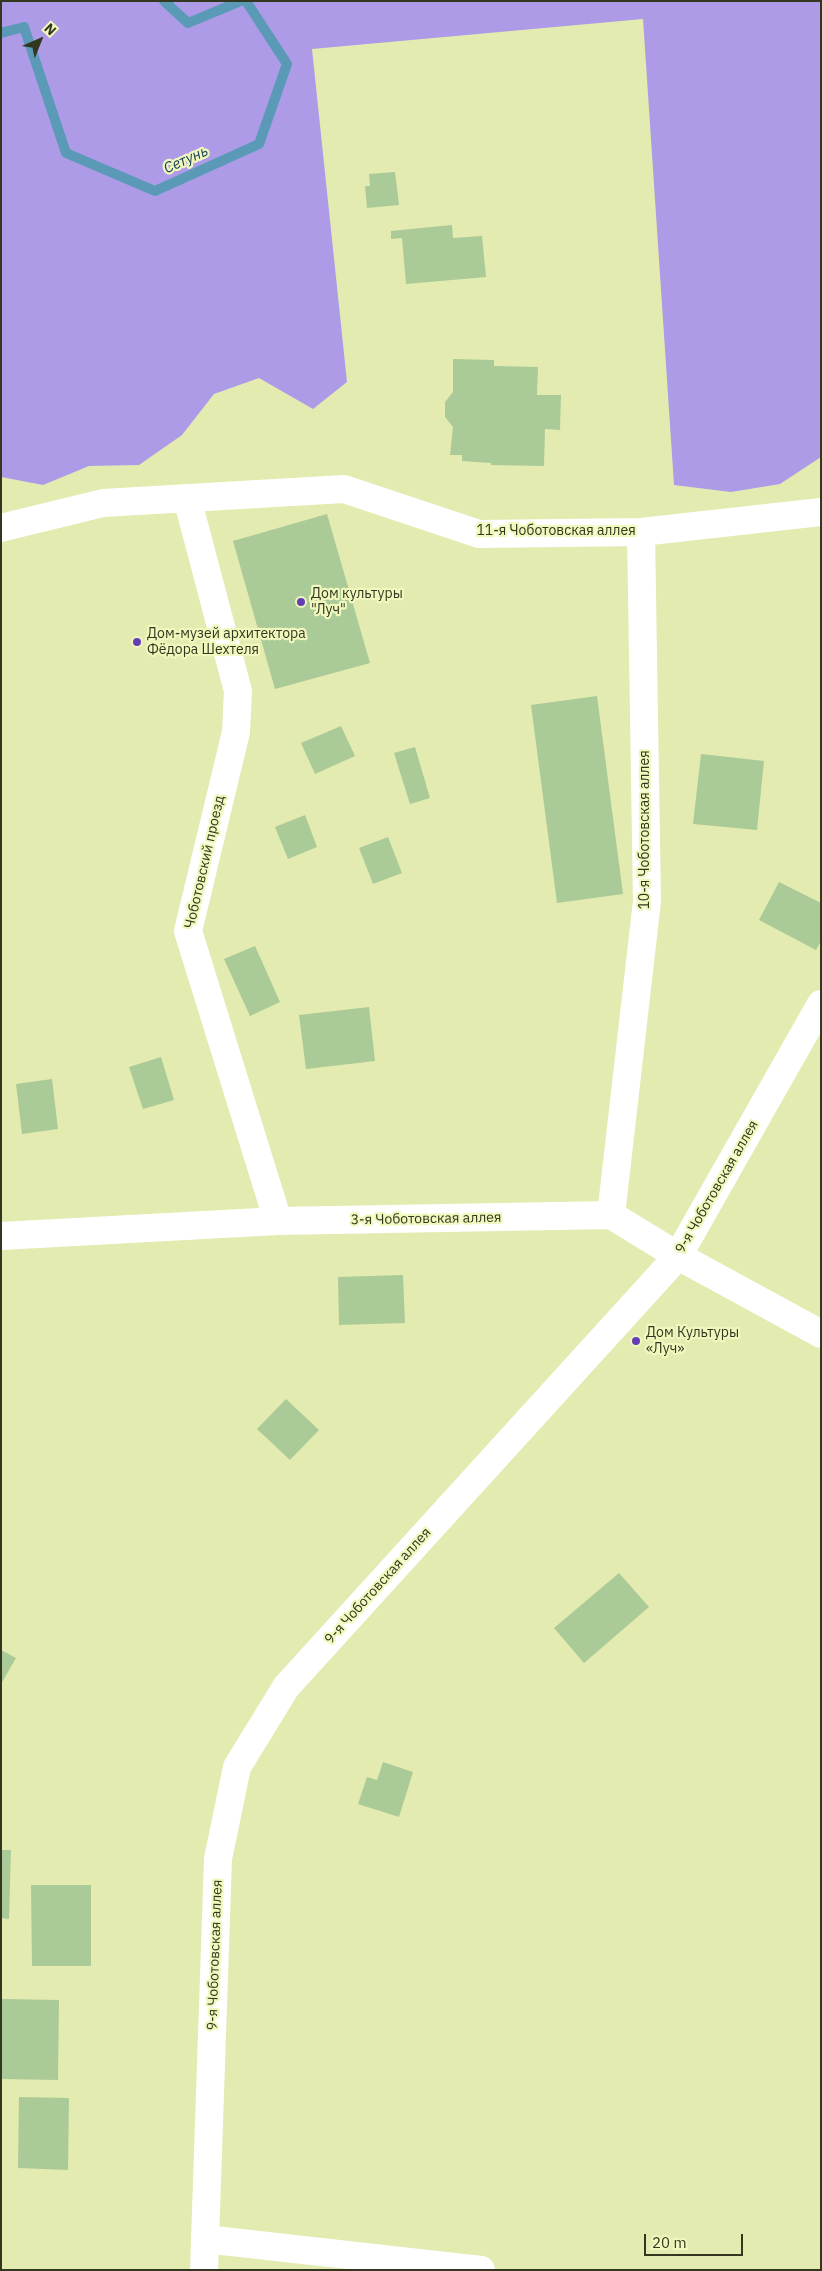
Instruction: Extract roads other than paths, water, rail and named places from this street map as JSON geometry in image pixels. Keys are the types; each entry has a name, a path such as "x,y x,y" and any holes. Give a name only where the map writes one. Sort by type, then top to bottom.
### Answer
{"street":[{"name":"11-я Чоботовская аллея","path":"1,528 104,503 344,489 479,534 641,532 821,512"},
{"name":"Чоботовский проезд","path":"187,498 238,691 236,732 188,932 278,1221"},
{"name":"10-я Чоботовская аллея","path":"611,1216 648,901 641,532"},
{"name":"9-я Чоботовская аллея","path":"204,2270 218,1859 237,1767 286,1687 678,1256 821,1004"},
{"name":"3-я Чоботовская аллея","path":"1,1236 278,1221 611,1216"},
{"path":"611,1216 678,1256 821,1334"},
{"path":"205,2239 481,2270"}],"waterway":[{"name":"Сетунь","path":"164,1 188,23 241,1"},
{"name":"Сетунь","path":"1,33 24,27 66,153 155,191 259,144 287,64 246,1"}],"place":[{"name":"Дом культуры \"Луч\"","path":"301,602"},
{"name":"Дом-музей архитектора Фёдора Шехтеля","path":"137,642"},
{"name":"Дом Культуры «Луч»","path":"636,1341"}]}
